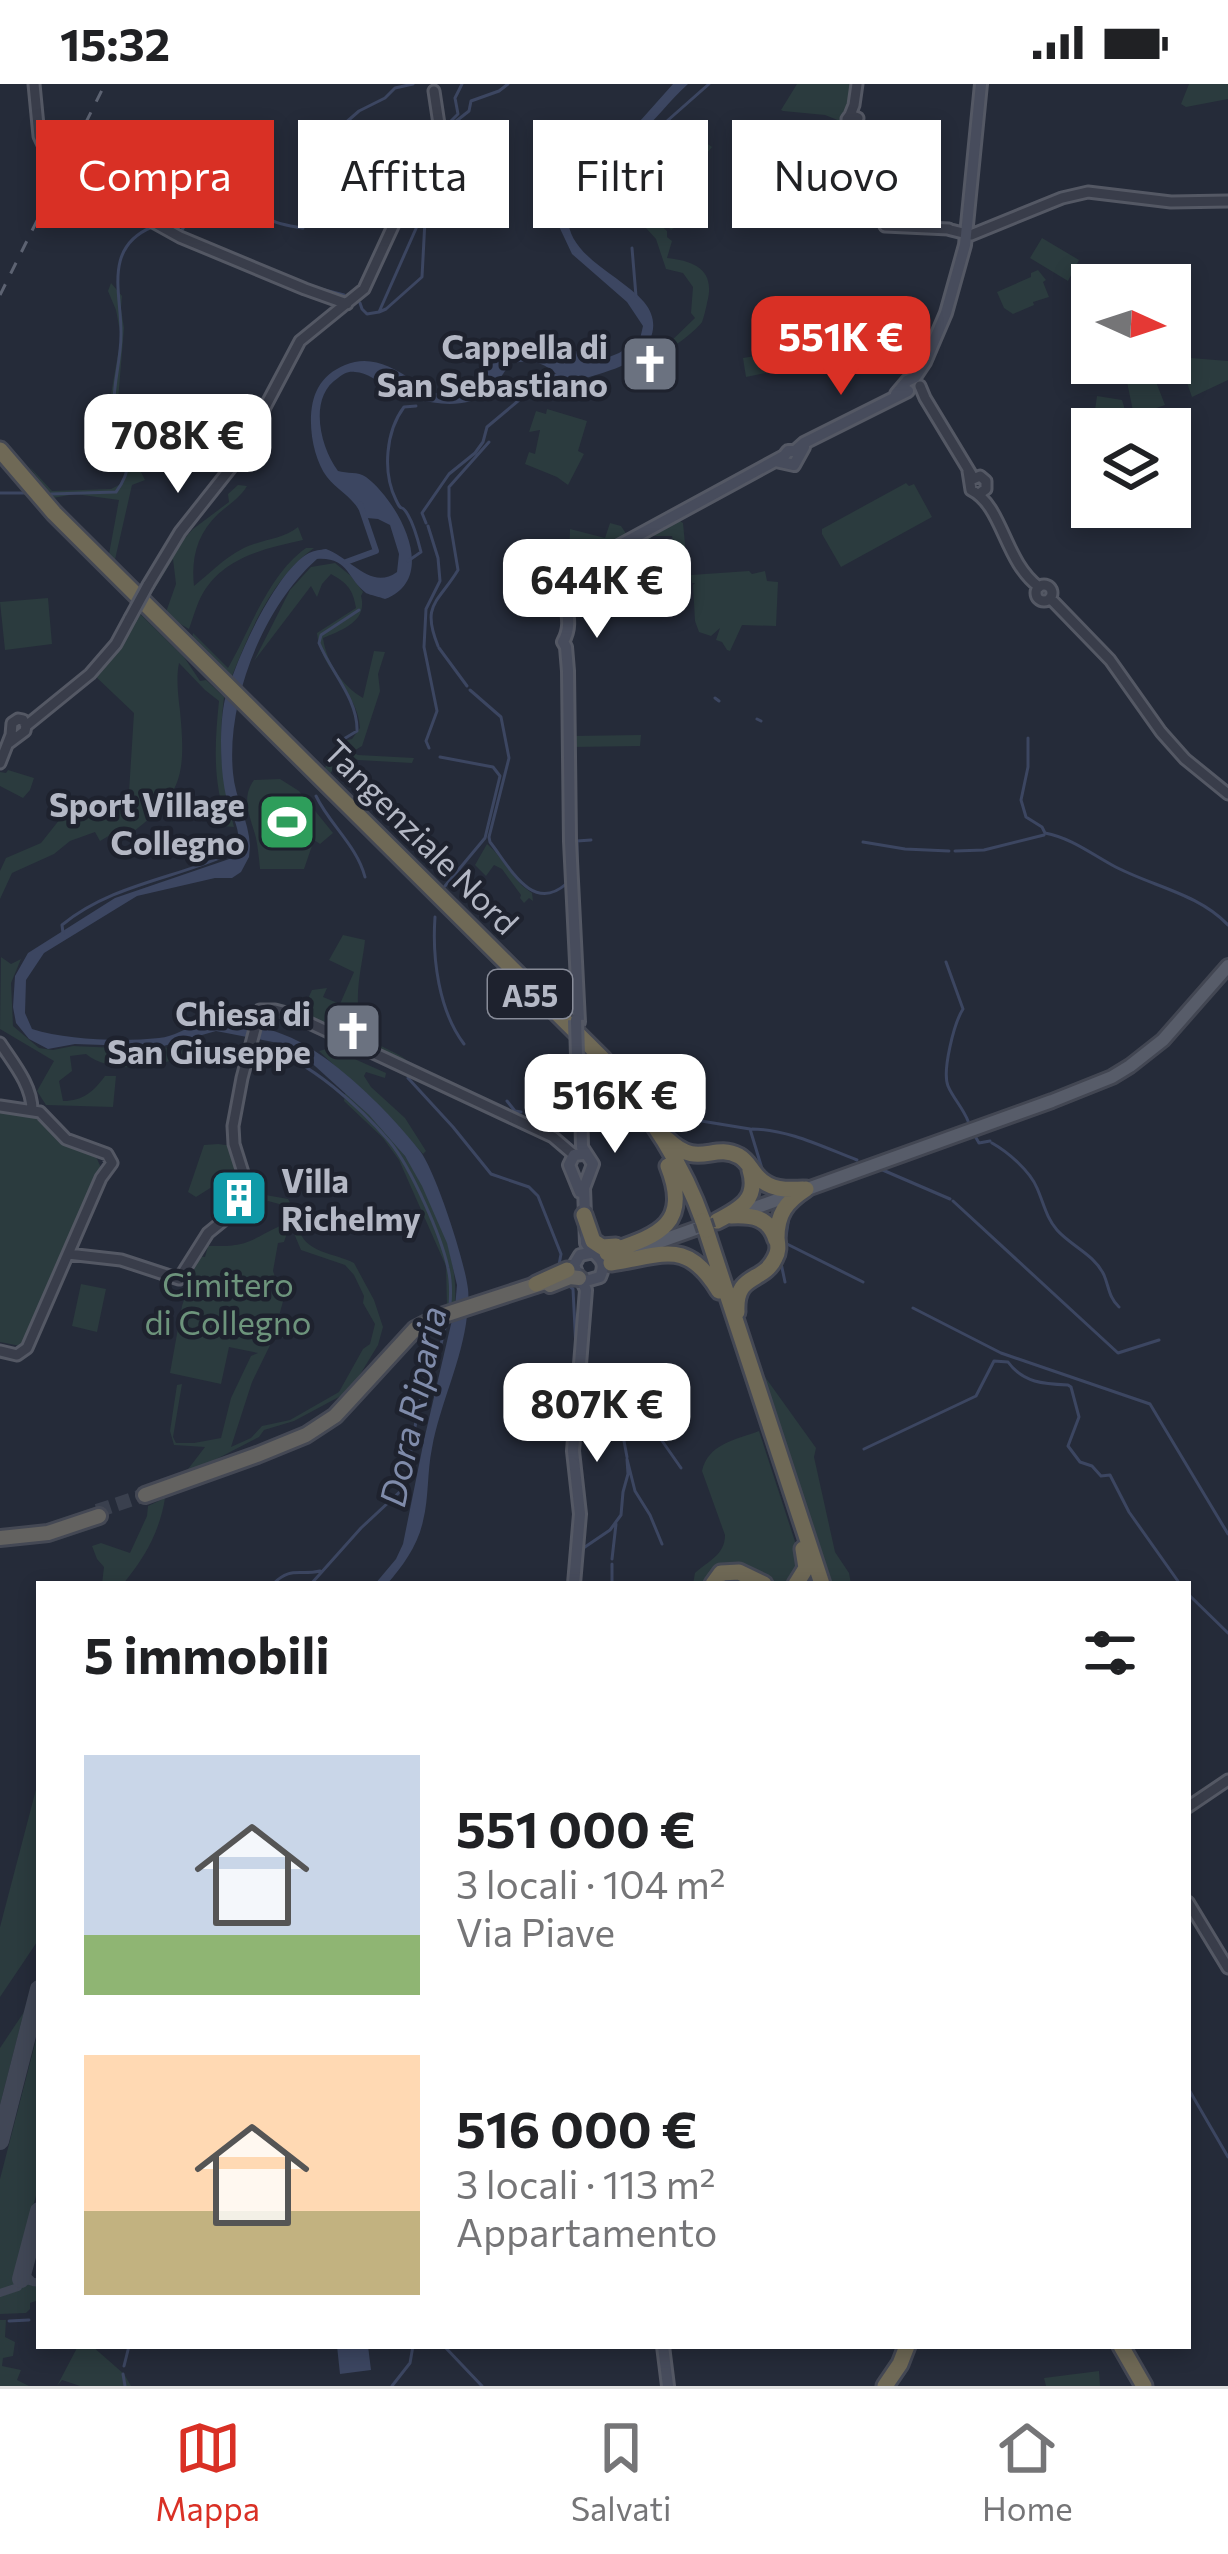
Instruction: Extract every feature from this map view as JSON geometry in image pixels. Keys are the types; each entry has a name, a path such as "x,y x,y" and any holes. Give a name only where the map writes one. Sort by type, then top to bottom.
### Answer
{"highway":[{"name":"Tangenziale Nord","path":"0,450 54,513 626,1096 705,1226 719,1291 818,1581"},
{"name":"Tangenziale Nord","path":"0,461 49,518 207,670"},
{"name":"Tangenziale Nord","path":"393,854 603,1059 656,1127 705,1226 818,1581"},
{"path":"656,1127 682,1152 734,1154 776,1189 806,1189"},
{"path":"439,1319 417,1333 351,1406 320,1431 278,1452 146,1497 319,1427 406,1337 439,1319 590,1265 654,1235 670,1217 677,1195 666,1158"},
{"path":"741,1335 736,1309 739,1292 775,1259 782,1211 806,1189"},
{"path":"584,1215 591,1238 606,1247 642,1237 670,1217"},
{"path":"488,1302 590,1265 658,1254 684,1256 705,1269 719,1291"},
{"path":"0,1535 98,1514"},
{"path":"798,1581 806,1568 801,1540"},
{"path":"715,1581 732,1570 757,1581"},
{"path":"888,2386 908,2349"},
{"path":"1120,2349 1141,2386"}],"main road":[{"path":"574,1581 580,1514 573,1451 590,1265 575,1160 579,1057 568,646 573,602 592,568 614,549 915,388 974,230 970,211 980,84"},
{"path":"665,519 685,521 690,506"},
{"path":"590,1265 669,1242 1093,1085 1130,1066 1159,1043 1228,967"},
{"path":"575,1160 581,1178 589,1174"},
{"path":"575,1160 592,1162 584,1187 590,1265"},
{"path":"662,2349 668,2386"}],"street":[{"path":"34,84 39,136 55,160 180,237 347,304"},
{"path":"856,84 856,119 884,224 974,230 1088,192 1171,202 1228,201"},
{"path":"434,87 439,120"},
{"path":"434,87 434,120"},
{"path":"0,763 23,725 76,688 116,644 179,532 237,460 300,340 360,294 393,228"},
{"path":"325,296 360,294"},
{"path":"325,296 332,305 327,319"},
{"path":"915,388 971,476 971,490 983,495 1014,560 1039,587 1050,589 1050,598 1110,659 1173,745 1228,794"},
{"path":"69,1252 121,1260 181,1279 208,1233 246,1205 252,1194 233,1136 259,1015 275,1010 553,1137 575,1160"},
{"path":"0,1043 31,1094 32,1110"},
{"path":"0,1106 46,1117 66,1138 93,1150 108,1168 27,1348 17,1355 0,1352"},
{"path":"1191,1805 1228,1780"},
{"path":"1191,1907 1228,1968"}],"green space":[{"path":"797,84 854,84 852,106 841,120 781,110"},
{"path":"1189,84 1228,84 1228,99 1186,107 1181,104"},
{"path":"646,228 667,231 672,241 667,258 701,269 709,292 702,322 656,356 655,351 695,318 691,313 693,287 683,273 666,269 656,239"},
{"path":"1042,238 1079,260 1071,264 1068,281 1030,258"},
{"path":"1038,270 1046,280 1049,297 1013,314 1004,308 997,292"},
{"path":"111,283 122,296 124,328 117,413 145,480 132,485 114,564 94,542 109,554 119,500 75,494 53,498 28,465 52,491 111,489 121,484 127,464 109,406 121,337 108,291"},
{"path":"772,353 775,371 746,377 743,358"},
{"path":"1191,358 1228,361 1228,380 1192,397 1187,384"},
{"path":"1127,384 1157,384 1165,405 1132,408"},
{"path":"1097,396 1122,400 1124,408 1095,408"},
{"path":"547,409 587,421 578,451 584,454 568,485 525,464 529,452 535,454 540,430 529,432 536,411 546,414"},
{"path":"906,483 914,484 932,517 841,567 822,529"},
{"path":"238,485 247,486 200,538 194,586 249,546 298,527 303,540 261,551 222,571 203,593 189,629 165,615 176,584 173,559 150,596 147,594 167,557 193,529 229,502 228,494"},
{"path":"677,519 683,523 687,565 677,568 679,557 672,536 652,536 648,543 657,548 647,550 648,560 635,562 636,568 650,566 653,570 624,574 619,549"},
{"path":"610,523 621,526 627,535 595,557 573,590 568,589 570,529 605,538"},
{"path":"306,548 314,548 274,591 230,681 192,639 193,633 228,668 271,587"},
{"path":"335,563 363,592 357,618 323,638 331,664 363,698 374,651 385,652 378,674 380,691 362,746 352,752 414,758 412,763 358,760 343,754 328,777 323,771 340,742 352,739 360,728 353,702 325,659 317,633 356,608 351,591 337,577 331,574 317,597 311,586 254,661 290,590 311,567"},
{"path":"765,571 767,581 778,582 776,626 742,625 730,651 716,640 720,628 711,636 699,632 691,575"},
{"path":"48,598 52,644 5,650 0,602"},
{"path":"140,614 184,657 200,681 206,680 224,697 222,763 234,827 222,826 227,820 217,776 219,701 179,663 182,755 168,799 122,840 117,831 100,841 95,832 12,873 0,899 0,871 6,858 41,843 60,819 78,807 91,809 106,800 118,805 129,792 134,713 94,675"},
{"path":"641,735 640,746 572,747 571,736"},
{"path":"0,772 34,778 23,798 0,786"},
{"name":"Sport Village Collegno","path":"280,779 299,791 333,833 320,844 314,840 304,869 260,869 248,794 254,780"},
{"path":"487,844 532,893 533,901 529,898 524,903 502,869 494,865 486,876 475,865"},
{"path":"343,935 365,940 358,990 363,1027 374,1041 411,1065 368,1048 369,1043 365,1046 354,1018 338,1034 300,1016 312,990 327,988 323,997 340,1004 354,972 329,960"},
{"path":"1,957 11,964 21,959 11,983 13,1026 39,1048 161,1050 183,1042 187,1052 164,1063 137,1067 109,1065 86,1054 70,1056 72,1071 59,1081 63,1101 82,1097 105,1076 116,1076 113,1107 46,1105 37,1091 54,1061 0,1029"},
{"path":"330,1048 386,1073 385,1078 366,1072 364,1076 405,1118 426,1151 423,1154 319,1051"},
{"path":"345,1093 392,1139 428,1195 452,1260 455,1303 447,1308 446,1266 399,1160 344,1101"},
{"path":"0,1108 35,1113 58,1134 94,1152 102,1170 25,1347 0,1342"},
{"path":"204,1145 233,1146 247,1197 243,1192 231,1199 215,1185 196,1197 188,1192"},
{"name":"Cimitero di Collegno","path":"260,1194 288,1199 307,1242 354,1263 383,1327 378,1345 350,1391 294,1421 264,1430 259,1437 182,1477 205,1447 174,1445 170,1431 177,1385 182,1384 176,1443 221,1438 231,1398 251,1356 258,1353 229,1347 221,1384 170,1373 182,1306 198,1256 205,1257 208,1246 240,1244 282,1225 283,1205 268,1201 240,1219 233,1217","holes":["290,1224 301,1250 345,1265 354,1275 375,1324 370,1344 339,1392 290,1420 262,1426 251,1438 231,1447 252,1382 274,1337 284,1338 276,1327 285,1294 279,1297 273,1271 278,1243 284,1242"]},
{"path":"81,1284 106,1289 97,1332 72,1326"},
{"path":"760,1370 816,1448 835,1552 850,1581 828,1581"},
{"path":"759,1431 802,1563 792,1581 768,1581 745,1570 718,1581 694,1581 695,1573 719,1553 724,1542 702,1471 710,1455 724,1444"},
{"path":"165,1498 144,1555 125,1581 102,1581 104,1567 92,1546 101,1543 130,1553 148,1506"},
{"path":"36,1789 36,1943 0,1997 0,1927"},
{"path":"24,2012 0,2105 0,2048"},
{"path":"36,2040 36,2196 14,2280 36,2286 36,2301 26,2313 0,2314 0,2179"},
{"path":"0,2320 6,2320 5,2337 15,2342 13,2356 3,2358 2,2366 21,2370 17,2380 29,2386 0,2386"},
{"path":"76,2349 95,2349 131,2386 80,2386 62,2380 57,2386"},
{"path":"1099,2371 1100,2386 1046,2386 1044,2378"}],"water":[{"path":"673,84 688,84 653,120 641,120"},
{"path":"560,228 570,228 585,253 634,292 651,313 648,344 622,366 568,380 535,362 510,364 490,390 476,399 451,404 412,398 359,372 346,373 329,386 320,409 326,449 338,471 366,477 391,504 408,540 410,575 401,589 385,599 366,593 335,562 317,559 265,629 242,686 232,745 234,782 250,846 241,872 232,878 137,896 44,953 26,980 25,1013 32,1029 46,1033 144,1039 221,1023 263,1028 300,1042 376,1102 427,1162 461,1259 468,1289 467,1316 432,1448 421,1530 393,1577 378,1581 403,1544 457,1285 447,1243 405,1156 369,1115 305,1057 283,1044 216,1031 160,1047 75,1044 48,1049 29,1039 16,1023 15,976 28,953 115,898 235,857 238,833 222,768 224,704 257,621 296,563 326,549 378,578 397,572 399,554 390,525 367,518 327,477 317,457 312,409 326,377 345,365 379,363 451,397 469,392 489,366 512,355 563,350 604,359 619,353 640,339 643,326 627,302 572,254"},
{"path":"337,2349 368,2349 371,2370 340,2374"}],"waterway":[{"path":"180,233 207,174 223,170 249,174 268,218 303,228 319,146 359,111 395,88 413,84"},
{"path":"360,303 367,314 379,312 418,224 446,126 458,114 455,98 462,84"},
{"path":"379,312 422,277 425,220 439,183 449,132 469,111 471,101 508,84"},
{"path":"668,120 709,84"},
{"path":"51,494 116,492 124,480 128,460 114,403 121,335 118,274 126,247 150,228"},
{"path":"632,248 636,296"},
{"path":"317,288 344,295"},
{"name":"Dora Riparia","path":"549,379 572,375"},
{"name":"Dora Riparia","path":"549,384 557,379"},
{"path":"426,523 422,513 449,474 475,453 487,427 538,389"},
{"path":"408,561 421,552 410,519 392,489 388,452 404,407 416,406"},
{"path":"438,646 432,612 458,570 449,487 489,442"},
{"path":"0,493 27,493"},
{"path":"346,562 376,551 360,504"},
{"path":"428,526 440,581 426,609 424,647 437,711 426,741 429,748"},
{"path":"342,740 357,731 356,719 319,643 321,635 359,610"},
{"path":"439,648 467,686"},
{"path":"470,690 501,717 509,758 490,842 513,874 532,890 554,892 566,884"},
{"path":"715,698 719,701"},
{"path":"757,719 761,721"},
{"path":"1028,738 1021,800 1026,817 1045,833 1203,905 1228,925"},
{"path":"440,757 493,767 500,776 485,838 445,886"},
{"path":"316,796 356,855 365,877"},
{"path":"955,851 984,850 1044,835"},
{"path":"577,875 577,841 591,840"},
{"path":"863,842 949,851"},
{"path":"63,933 62,925 103,900 238,850"},
{"path":"435,917 439,984 448,1016 464,1044"},
{"path":"946,962 963,1009 950,1047 947,1079 968,1121"},
{"path":"265,1048 299,1063 333,1087 390,1142 416,1185 439,1238 449,1273 450,1305"},
{"path":"408,1078 491,1174 529,1187 538,1196 561,1254 559,1265"},
{"path":"507,1101 521,1112"},
{"path":"585,1112 636,1116"},
{"path":"658,1119 683,1118 750,1129 763,1172 774,1179"},
{"path":"752,1129 793,1136 857,1160"},
{"path":"975,1136 979,1143 990,1141"},
{"path":"992,1143 1029,1175 1053,1225 1100,1268 1119,1307"},
{"path":"878,1168 950,1199"},
{"path":"953,1201 1118,1353 1159,1340"},
{"path":"789,1217 785,1243 863,1282"},
{"path":"781,1263 785,1282"},
{"path":"567,1284 573,1289 576,1349"},
{"path":"913,1308 1001,1353 1150,1404 1228,1534"},
{"path":"314,1581 405,1487 418,1409 447,1320"},
{"path":"864,1449 976,1396 994,1361 1008,1362 1035,1381 1068,1385 1079,1417 1068,1446 1080,1462 1101,1476 1110,1475 1129,1512 1178,1581"},
{"path":"584,1364 651,1425 681,1468"},
{"path":"605,1387 621,1425 627,1457"},
{"path":"582,1549 610,1530 621,1515 627,1459 635,1491 662,1544"},
{"path":"612,1559 616,1524"},
{"path":"612,1564 612,1581"},
{"path":"276,1581 290,1573 320,1571"},
{"path":"1191,1597 1228,1633"},
{"path":"1191,2093 1228,2157"},
{"path":"9,2321 29,2320"},
{"path":"124,2366 128,2349"},
{"path":"392,2386 410,2363 412,2349"},
{"path":"447,2349 482,2386"},
{"path":"123,2374 125,2386"}],"taxiway":[{"path":"26,2263 25,2274 33,2282"},
{"path":"0,2293 18,2287 21,2279 36,2282"}],"runway":[{"path":"0,2141 36,2001"},
{"path":"21,2279 36,2222"}],"tunnel":[{"path":"97,1511 145,1495"}],"railway":[{"path":"0,295 105,84"}],"place":[{"name":"Cappella di San Sebastiano","path":"650,364"},
{"name":"Sport Village Collegno","path":"287,822"},
{"name":"Chiesa di San Giuseppe","path":"353,1031"},
{"name":"Villa Richelmy","path":"239,1198"}]}
